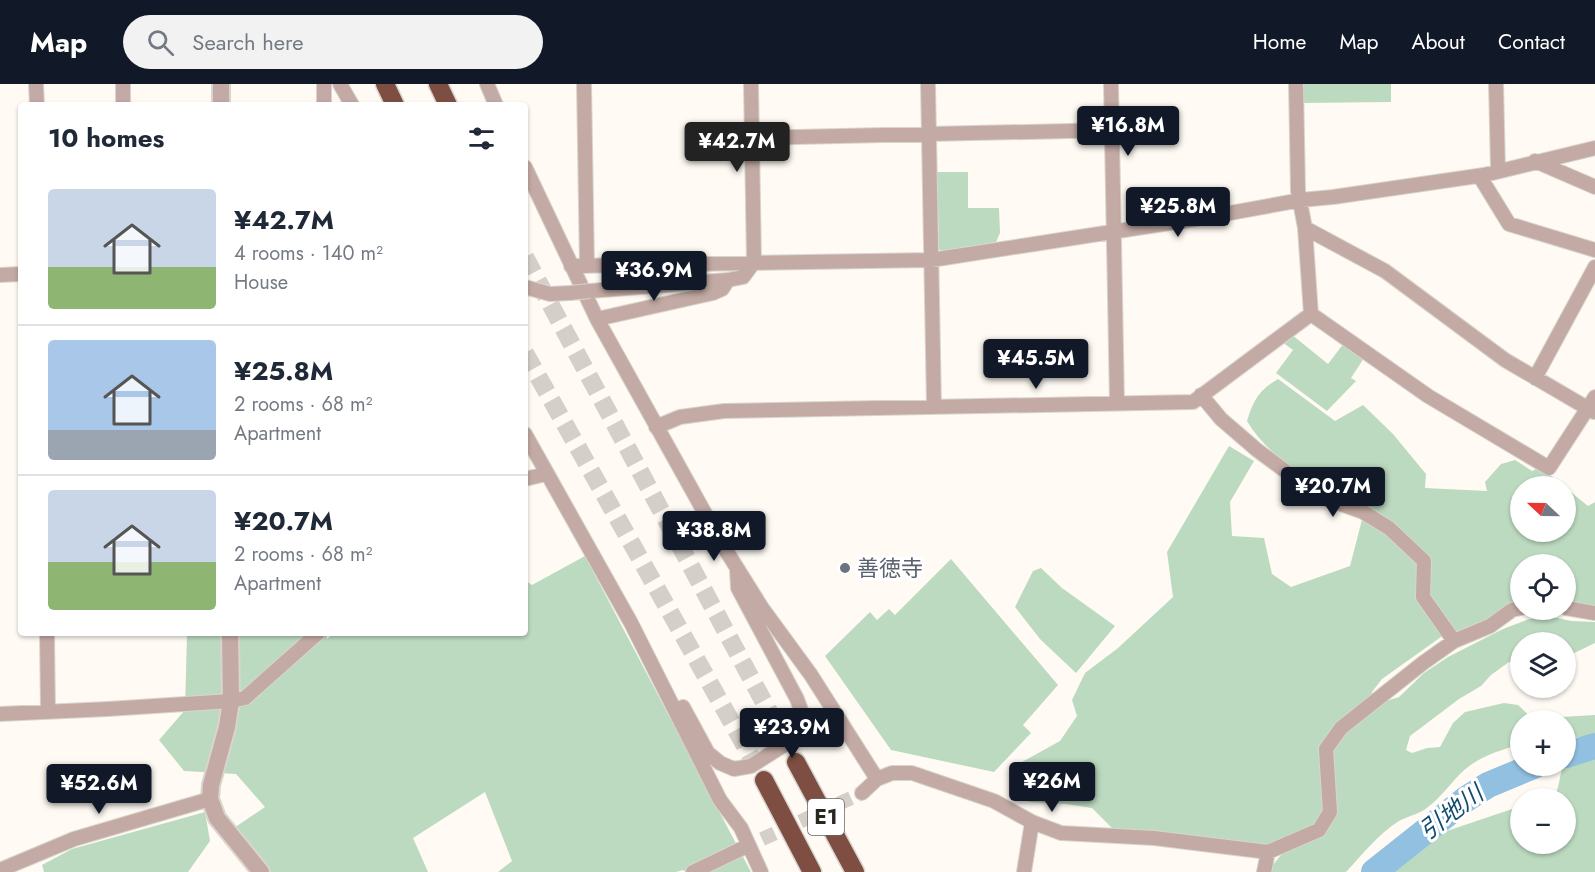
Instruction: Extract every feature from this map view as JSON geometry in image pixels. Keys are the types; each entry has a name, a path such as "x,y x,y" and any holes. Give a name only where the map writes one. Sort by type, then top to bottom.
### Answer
{"highway":[{"path":"385,84 394,102"},
{"path":"438,84 447,102"},
{"name":"E1","path":"796,762 855,872"},
{"name":"E1","path":"764,780 812,872"}],"street":[{"path":"36,84 37,102"},
{"path":"123,84 123,102"},
{"path":"221,84 221,102"},
{"path":"324,84 324,102"},
{"path":"340,84 350,102"},
{"path":"487,84 495,102"},
{"path":"584,84 587,266"},
{"path":"528,287 550,294 742,277 754,262 751,84"},
{"path":"928,84 934,407"},
{"path":"1111,84 1117,403"},
{"path":"1296,84 1298,191 1305,228 1311,314"},
{"path":"1496,84 1497,170"},
{"path":"752,138 1112,130"},
{"path":"571,266 931,260 1208,218 1301,200 1484,175 1595,148"},
{"path":"1536,161 1595,187"},
{"path":"528,173 597,319 737,568 762,608 812,675 877,779"},
{"path":"1484,175 1482,180 1509,224 1595,249"},
{"path":"1305,228 1385,271 1505,360 1535,378 1593,406 1549,468 1428,396 1311,314"},
{"path":"1535,378 1595,267"},
{"path":"0,275 18,274"},
{"path":"597,319 713,293 722,290 728,280"},
{"path":"656,427 680,417 724,411 1193,402 1311,314"},
{"path":"1202,395 1221,419 1257,450 1319,496 1363,512 1389,528 1424,561 1423,597 1454,641"},
{"path":"528,440 631,623 720,800 741,828 761,872"},
{"path":"528,478 546,474"},
{"path":"649,659 663,670 708,753 720,763 734,769 751,766 795,738 801,728 802,713 797,699 738,588 737,568"},
{"path":"1576,610 1595,613"},
{"path":"862,793 877,779 892,773 912,773 994,801 1032,822 1061,833 1154,838 1268,852 1319,830 1330,812 1326,749 1341,728 1454,641 1490,626 1510,611"},
{"path":"47,636 48,712"},
{"path":"230,636 231,701 227,727 211,785 210,799 217,818 261,872"},
{"path":"0,714 231,701 245,698 315,636"},
{"path":"8,869 74,838 210,799"},
{"path":"1024,872 1032,822"},
{"path":"693,872 743,848"},
{"path":"1264,872 1268,852"}],"green space":[{"path":"1301,84 1391,84 1391,102 1302,103"},
{"path":"937,172 968,172 968,208 999,208 1000,233 996,242 941,251 939,249"},
{"path":"1291,334 1328,364 1344,343 1364,358 1351,378 1356,381 1327,411 1276,373 1293,350 1282,342"},
{"path":"1278,379 1335,421 1363,405 1393,434 1426,474 1425,488 1487,491 1485,482 1501,464 1515,460 1532,471 1540,467 1551,476 1510,476 1510,542 1576,542 1576,496 1588,506 1595,502 1595,607 1576,602 1576,554 1510,554 1510,610 1441,637 1382,679 1372,692 1371,699 1377,704 1399,697 1424,673 1448,657 1503,629 1526,620 1595,622 1595,643 1576,652 1576,632 1510,632 1510,662 1410,736 1406,750 1412,753 1440,747 1453,723 1465,712 1504,703 1518,705 1523,710 1510,710 1510,747 1473,763 1428,807 1399,821 1385,832 1346,872 1267,872 1281,855 1280,851 1120,831 1112,828 1092,808 1030,802 1016,797 1011,787 1022,762 1060,741 1077,716 1072,700 1085,673 1118,648 1173,597 1167,552 1229,446 1254,461 1230,502 1232,536 1264,538 1272,574 1291,587 1350,566 1365,508 1284,462 1258,436 1247,421 1252,407 1266,388"},
{"path":"585,556 751,872 686,872 683,870 676,872 498,872 512,861 485,792 413,838 428,872 271,872 234,828 265,807 236,774 184,771 159,740 185,710 187,636 326,636 327,639 330,636 528,636 528,582 532,585"},
{"path":"951,559 1058,685 1023,725 1031,733 994,772 891,750 825,656 870,612 877,620 889,609 895,615"},
{"path":"1041,568 1062,588 1115,626 1076,673 1040,639 1015,607 1033,571"},
{"path":"1595,715 1595,735 1576,738 1576,716"},
{"path":"1595,754 1595,872 1382,872 1435,835 1510,810 1510,854 1576,854 1576,788 1557,788 1560,776 1576,776 1576,760"},
{"path":"205,812 210,841 188,872 44,872 42,865 72,849"}],"waterway":[{"name":"引地川","path":"1576,752 1595,746"},
{"name":"引地川","path":"1374,872 1466,799 1488,785 1510,776"}],"tunnel":[{"path":"528,263 796,762"},
{"path":"528,358 764,780"},
{"path":"743,848 862,793"}],"place":[{"name":"善徳寺","path":"845,568"}]}
